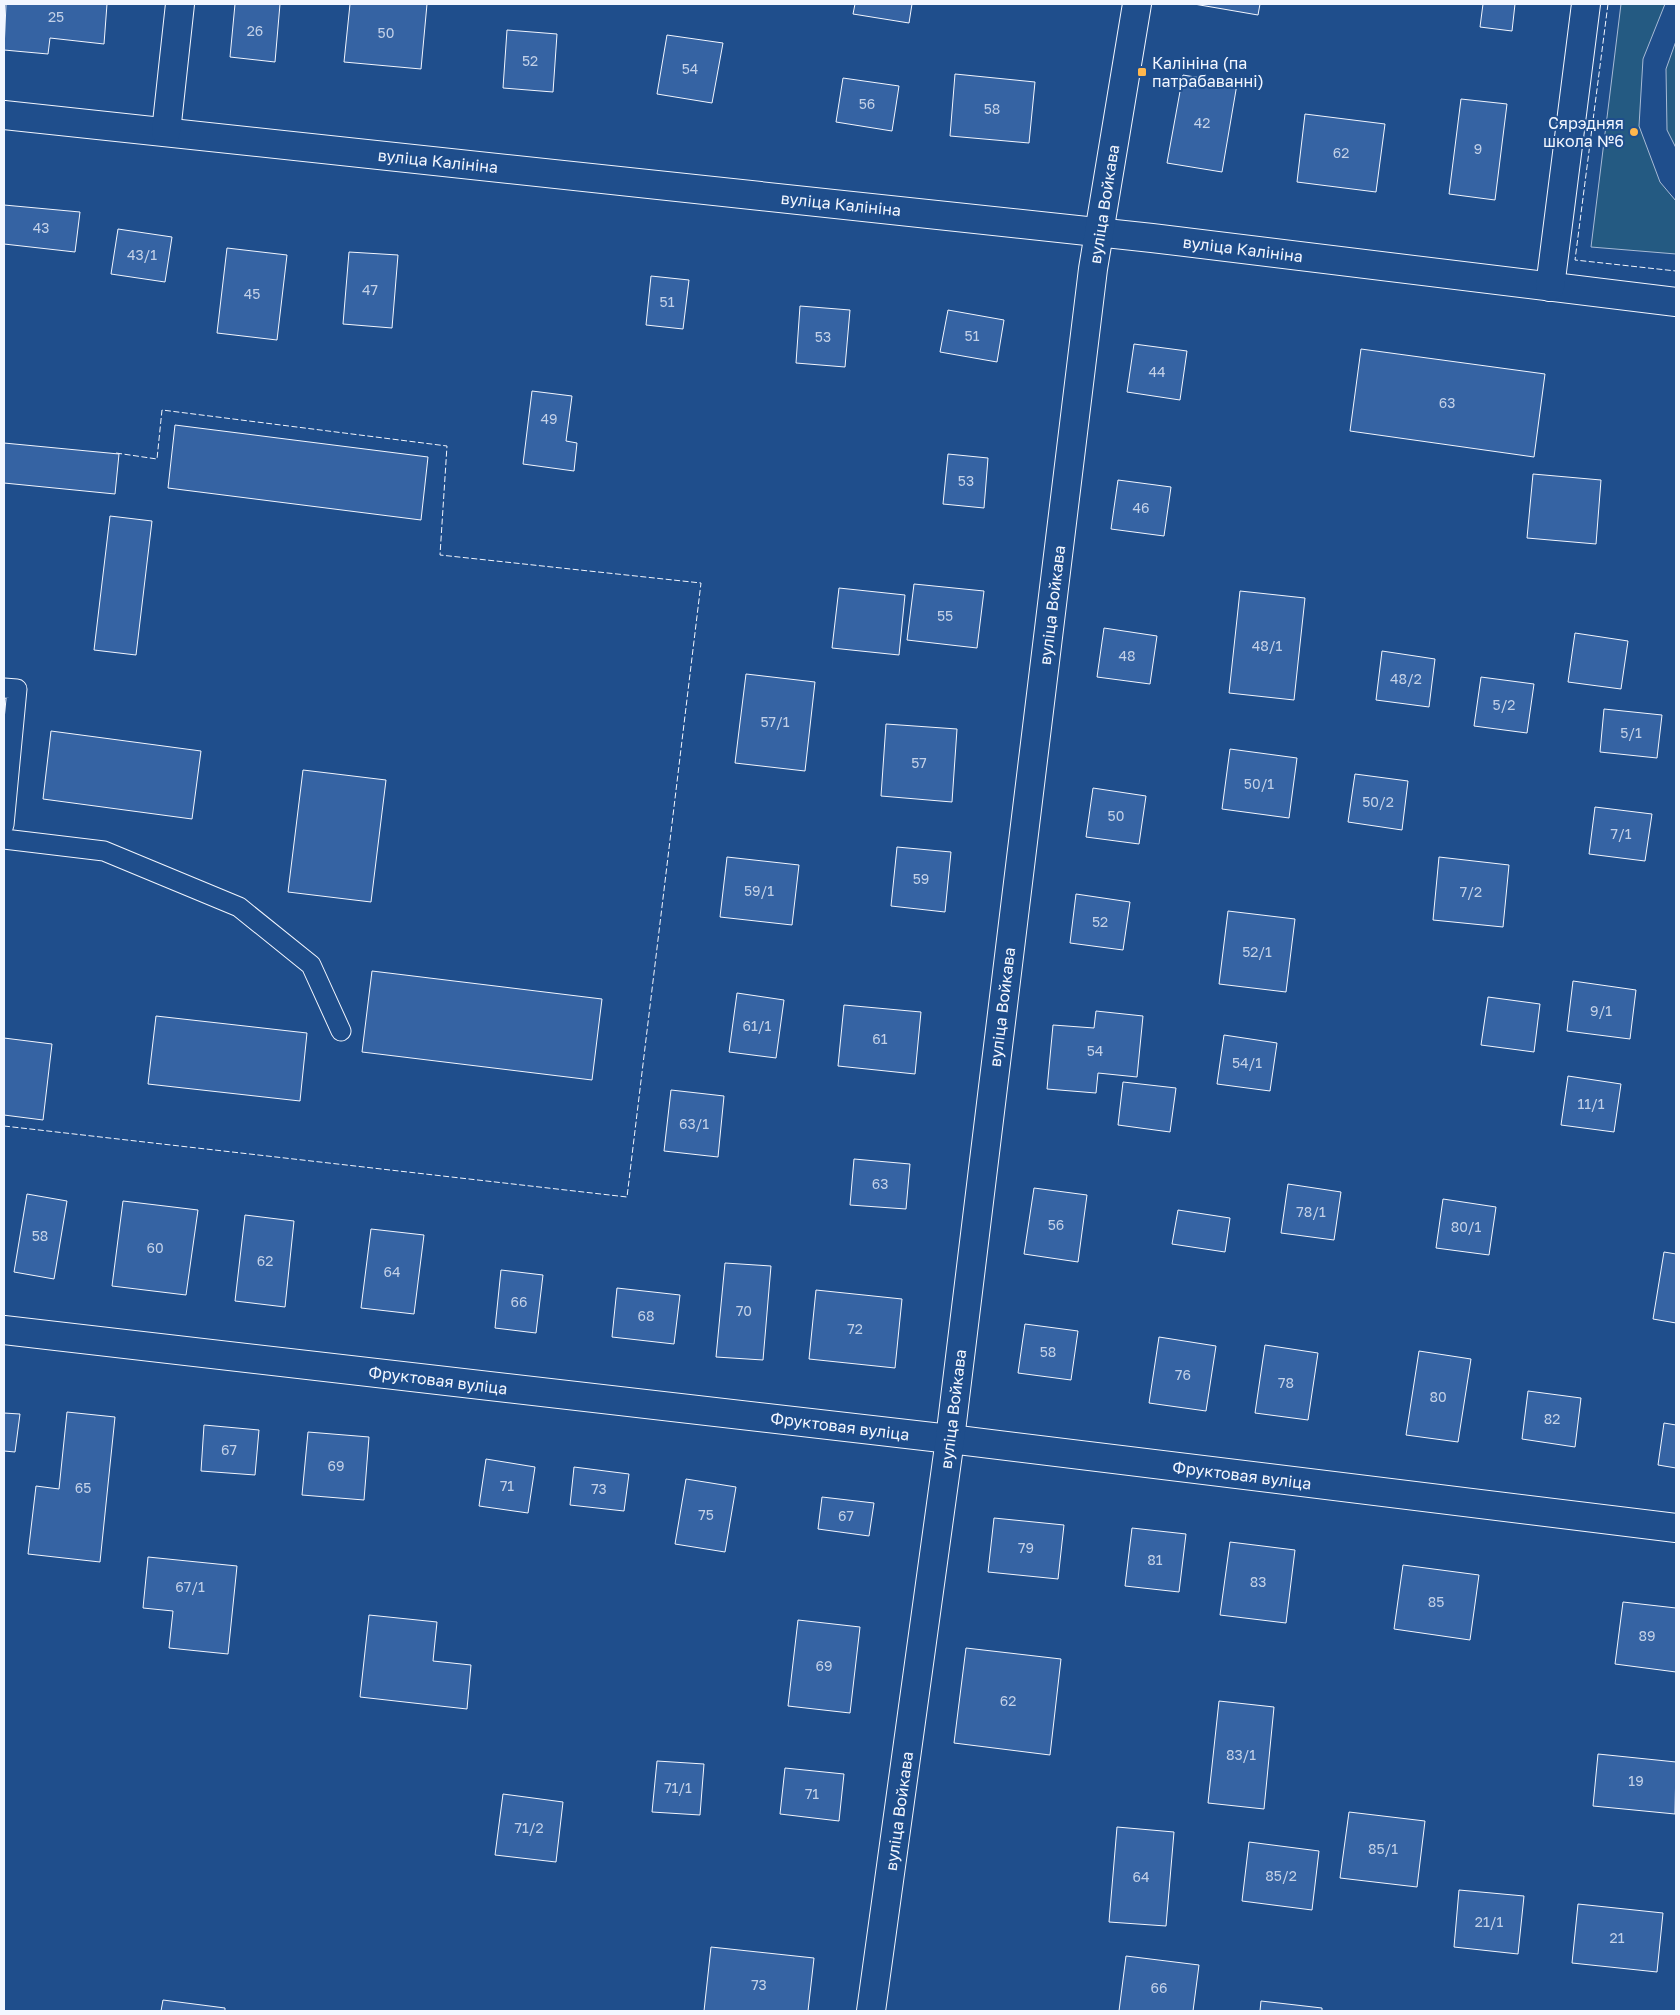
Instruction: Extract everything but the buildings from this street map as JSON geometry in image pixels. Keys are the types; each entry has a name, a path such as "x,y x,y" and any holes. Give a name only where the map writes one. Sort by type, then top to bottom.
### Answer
{"street":[{"path":"166,132 180,4"},
{"name":"вуліца Войкава","path":"871,2011 950,1439 1098,232 1136,4"},
{"path":"1550,287 1586,4"},
{"name":"вуліца Калініна","path":"4,116 1098,232 1676,302"},
{"name":"Фруктовая вуліца","path":"4,1330 950,1439 1676,1528"}],"lane":[{"path":"4,688 17,689 4,825"},
{"path":"4,839 104,851 238,907 311,965 341,1032"}],"shaded area":[{"path":"1621,4 1665,4 1643,59 1639,126 1660,182 1676,201 1676,254 1591,247"},
{"path":"1676,41 1676,148 1667,130 1666,69"}],"fence":[{"path":"1608,4 1575,260 1676,271"},
{"path":"4,1126 627,1197 701,583 440,555 447,446 162,410 157,459 116,453"}],"place":[{"name":"Калініна (па патрабаванні)","path":"1142,72"},
{"name":"Сярэдняя школа №6","path":"1634,132"}]}
